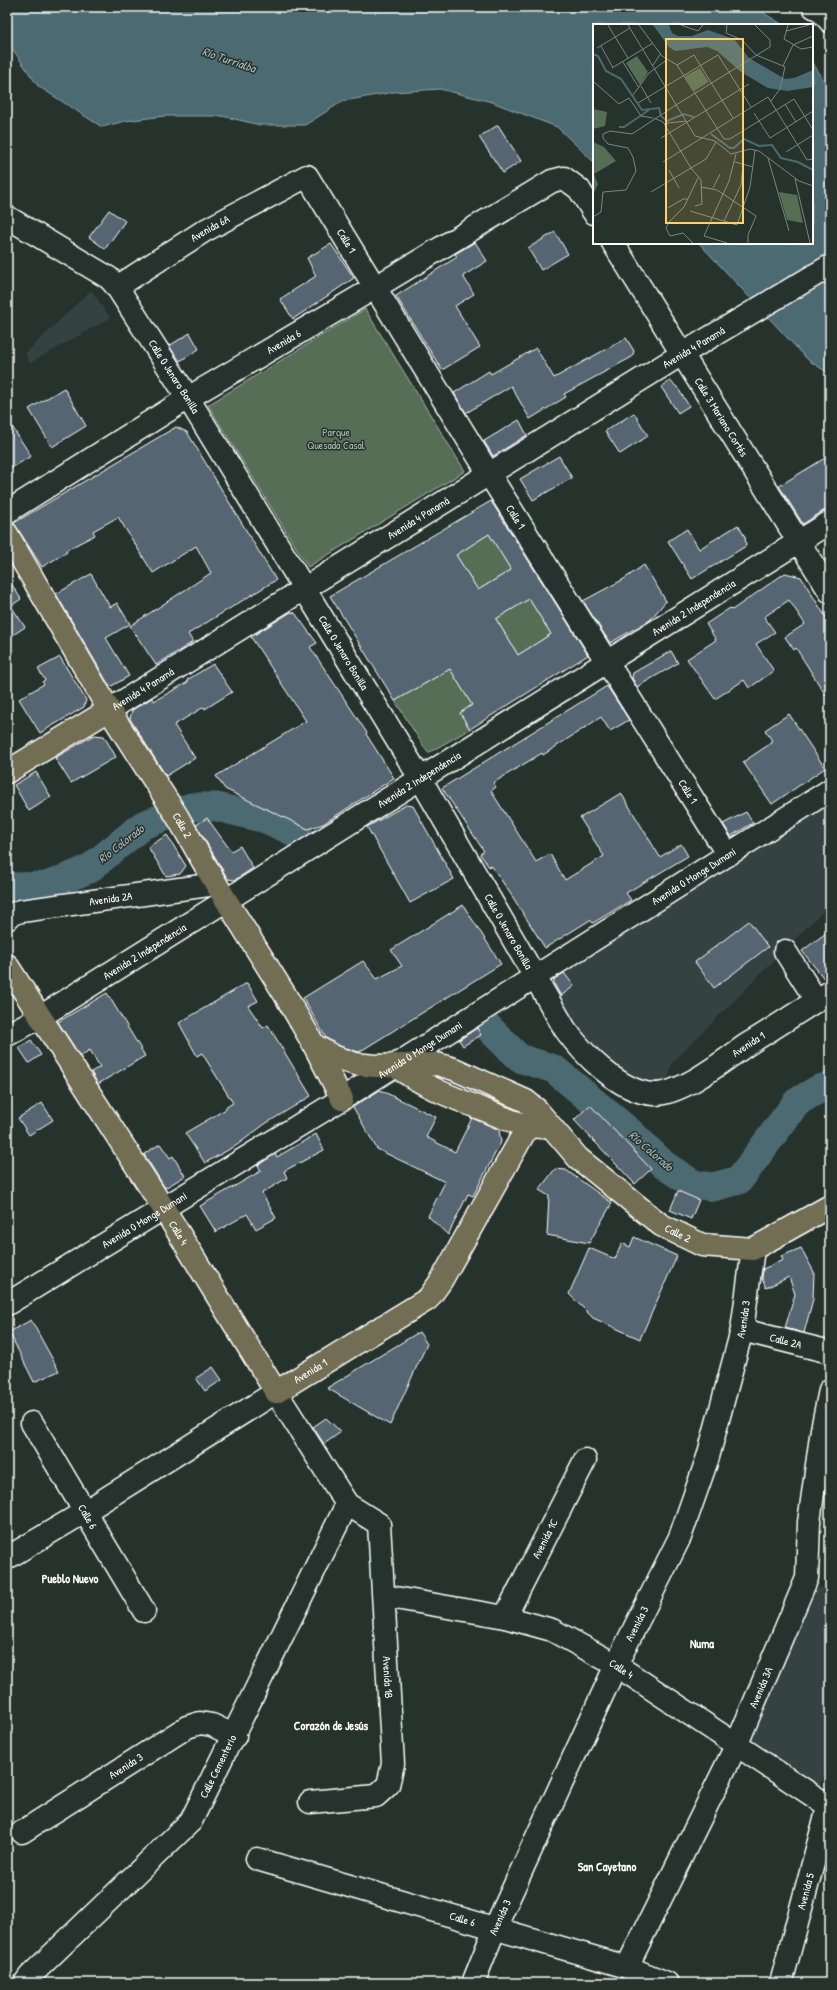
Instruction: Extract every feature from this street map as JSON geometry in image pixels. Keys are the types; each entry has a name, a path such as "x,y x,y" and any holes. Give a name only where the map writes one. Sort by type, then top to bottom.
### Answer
{"main road":[{"name":"Calle 2","path":"7,534 109,710 177,816 221,892 284,992 342,1099"},
{"name":"Avenida 4 Panamá","path":"7,772 109,710"},
{"name":"Calle 4","path":"7,965 164,1209 276,1392"},
{"path":"314,1045 335,1057 356,1064 375,1066 437,1064 454,1069 526,1101 532,1118"},
{"name":"Calle 2","path":"394,1065 417,1080 446,1095 532,1118 552,1128 578,1158 661,1225 702,1245 753,1249"},
{"name":"Avenida 1","path":"276,1392 428,1299 440,1281 532,1118"},
{"path":"753,1249 830,1206"}],"street":[{"path":"814,7 820,10 830,21"},
{"name":"Avenida 6A","path":"117,287 204,230 307,176"},
{"name":"Calle 1","path":"307,176 489,474 728,855"},
{"name":"Avenida 6","path":"7,512 188,398 552,181 564,178 579,189 593,211"},
{"name":"Calle 0 Jenaro Bonilla","path":"10,223 109,278 117,287 188,398 420,778 536,975 565,1029 586,1054 625,1085 638,1092 664,1093"},
{"name":"Calle 3 Mariano Cortés","path":"614,244 830,592"},
{"name":"Avenida 4 Panamá","path":"109,710 682,354 830,266"},
{"name":"Avenida 2 Independencia","path":"7,1035 40,1017 221,892 420,778 830,522"},
{"name":"Avenida 0 Monge Dumani","path":"7,1304 342,1099 830,790"},
{"name":"Avenida 2A","path":"7,919 12,914 21,912 221,892"},
{"path":"785,951 823,996"},
{"name":"Avenida 1","path":"664,1093 697,1078 823,996"},
{"path":"423,1064 445,1033"},
{"name":"Avenida 3","path":"473,1983 495,1928 616,1665 680,1538 708,1457 742,1330 753,1249"},
{"name":"Calle 2A","path":"742,1330 830,1352"},
{"name":"Avenida 3A","path":"627,1967 736,1746 807,1578 809,1522 822,1428 830,1390"},
{"name":"Avenida 1","path":"7,1558 86,1511 276,1392"},
{"name":"Calle 4","path":"276,1392 347,1504"},
{"name":"Calle 6","path":"32,1423 86,1511 144,1611"},
{"name":"Avenida 1C","path":"505,1618 585,1460"},
{"name":"Avenida 1B","path":"310,1802 376,1796 388,1785 393,1764 379,1524 347,1504"},
{"name":"Calle Cementerio","path":"25,1983 30,1976 191,1821 235,1736 347,1504"},
{"name":"Calle 4","path":"384,1596 505,1618 552,1630 616,1665 736,1746 829,1804"},
{"name":"Avenida 3","path":"22,1832 187,1727 200,1723 212,1725 235,1736"},
{"name":"Avenida 5","path":"781,1983 829,1804"},
{"name":"Calle 6","path":"257,1859 627,1967 667,1983"}],"shaded area":[{"path":"91,290 110,318 30,363 25,354"},
{"path":"830,799 830,904 672,1063 669,1076 658,1084 636,1081 579,1037 544,976"},
{"path":"814,1586 830,1590 830,1764 818,1789 746,1739"}],"green space":[{"name":"Parque Quesada Casal","path":"365,309 465,471 308,567 208,405"},
{"path":"489,534 511,570 478,590 456,555"},
{"path":"529,599 551,634 518,655 496,619"},
{"path":"450,669 472,705 460,713 470,729 428,753 395,701"}],"water":[{"name":"Río Turrialba","path":"7,7 754,7 781,24 593,24 593,161 557,127 492,102 440,89 394,92 343,101 305,125 260,125 222,116 164,116 125,121 102,127 38,86 7,41"},
{"path":"813,64 830,89 830,374 808,360 700,244 813,244"}],"building":[{"path":"498,125 521,161 503,173 479,137"},
{"path":"109,210 125,221 105,249 89,237"},
{"path":"555,232 568,254 541,270 528,248"},
{"path":"475,242 487,261 463,276 474,294 455,306 480,347 442,370 396,296 457,257 455,254"},
{"path":"331,244 354,278 293,319 280,299 316,276 307,258"},
{"path":"190,333 199,349 180,361 169,346"},
{"path":"626,338 634,351 632,357 564,394 566,397 530,419 511,386 466,413 454,393 489,371 491,374 536,348 554,378"},
{"path":"670,381 677,387 689,406 678,413 661,387"},
{"path":"64,388 86,426 52,447 29,409"},
{"path":"634,413 648,436 620,454 605,431"},
{"path":"7,419 31,456 7,471"},
{"path":"519,420 527,435 493,456 484,441"},
{"path":"176,427 187,432 276,580 188,634 193,642 156,665 130,626 211,573 196,546 153,573 118,517 93,531 95,535 66,550 67,552 42,567 14,523"},
{"path":"830,455 830,510 823,511 803,524 779,486"},
{"path":"559,456 572,478 533,500 520,479"},
{"path":"491,501 588,655 470,729 460,713 472,705 450,669 395,701 330,596","holes":["489,534 511,570 478,590 456,555","529,599 551,634 518,655 496,619"]},
{"path":"738,525 745,537 746,546 692,579 668,541 687,529 699,549"},
{"path":"644,565 666,601 650,620 610,643 583,601 624,579"},
{"path":"785,573 801,577 830,624 830,702 796,648 794,650 785,637 805,624 789,600 764,617 775,632 756,644 774,671 749,688 744,680 715,699 687,659 716,640 706,624 730,608 732,610"},
{"path":"91,574 110,607 117,603 130,624 106,638 129,676 110,687 56,594"},
{"path":"7,577 21,599 11,606 25,627 7,639"},
{"path":"291,612 295,613 317,643 310,647 367,733 366,734 394,778 323,824 308,829 225,789 216,776 306,721 251,637"},
{"path":"671,651 678,663 637,687 632,678 633,673"},
{"path":"60,657 86,700 84,707 40,733 19,699 44,684 42,682 45,680 38,669"},
{"path":"213,664 232,692 205,709 204,707 174,725 195,758 166,776 130,719 132,710 152,698 154,701 188,682 187,680"},
{"path":"607,686 629,720 610,731 601,717 543,755 542,753 493,783 496,787 491,791 536,862 550,854 565,880 604,856 580,818 621,793 660,857 681,844 688,856 626,893 631,900 593,923 590,920 545,948 491,865 489,867 480,854 484,851 442,788"},
{"path":"789,714 825,768 772,804 743,762 773,742 765,730"},
{"path":"94,735 104,736 116,757 71,783 55,758"},
{"path":"36,772 51,797 29,811 14,785"},
{"path":"406,805 413,806 454,879 410,903 367,827"},
{"path":"746,812 753,823 731,836 723,824"},
{"path":"207,818 231,851 240,846 253,868 235,880 228,879 196,825"},
{"path":"167,835 186,866 180,874 166,876 148,847"},
{"path":"463,905 501,964 359,1052 340,1046 326,1038 303,998 363,961 377,979 402,966 391,950"},
{"path":"749,921 768,947 714,988 695,962"},
{"path":"830,930 830,980 826,981 802,951"},
{"path":"564,973 574,986 561,996 554,984 554,979"},
{"path":"247,983 258,1001 248,1006 263,1028 268,1025 311,1096 265,1124 237,1145 205,1163 185,1133 226,1109 225,1108 233,1103 202,1053 197,1056 179,1023"},
{"path":"107,993 145,1056 98,1084 91,1072 100,1067 90,1050 80,1056 58,1022"},
{"path":"477,1028 481,1035 463,1046 459,1040"},
{"path":"31,1040 41,1055 29,1063 19,1048"},
{"path":"380,1090 436,1117 426,1137 455,1152 472,1118 499,1130 501,1142 473,1196 468,1194 448,1235 428,1216 445,1182 377,1149 353,1107"},
{"path":"42,1103 53,1120 29,1135 18,1118"},
{"path":"590,1105 651,1169 635,1184 574,1120"},
{"path":"316,1134 324,1150 284,1171 287,1178 262,1193 276,1218 256,1229 247,1214 216,1232 200,1206 261,1171 258,1165 275,1154 277,1157"},
{"path":"160,1144 170,1158 173,1156 185,1176 165,1188 144,1154"},
{"path":"555,1169 566,1170 612,1203 589,1243 547,1235 549,1196 539,1190"},
{"path":"678,1191 699,1200 691,1219 670,1210"},
{"path":"634,1237 677,1256 640,1339 593,1318 569,1294 589,1248 615,1259 622,1243 630,1247"},
{"path":"801,1248 814,1272 813,1299 804,1333 785,1328 795,1294 789,1277 766,1288 762,1279 763,1269 783,1260 781,1256"},
{"path":"31,1320 59,1371 34,1382 9,1332"},
{"path":"419,1332 427,1344 390,1425 327,1388"},
{"path":"213,1367 222,1380 205,1391 196,1378"},
{"path":"326,1418 341,1432 324,1444 313,1427"}],"waterway":[{"name":"Río Colorado","path":"7,886 47,886 89,869 143,825 191,807 217,807 266,819 290,830 302,839"},
{"name":"Río Colorado","path":"485,1024 519,1058 554,1069 632,1134 664,1165 693,1184 713,1187 739,1180 797,1102 819,1089 830,1086"}],"district":[{"name":"Pueblo Nuevo","path":"70,1579"},
{"name":"Numa","path":"702,1644"},
{"name":"Corazón de Jesús","path":"331,1726"},
{"name":"San Cayetano","path":"607,1867"}]}
